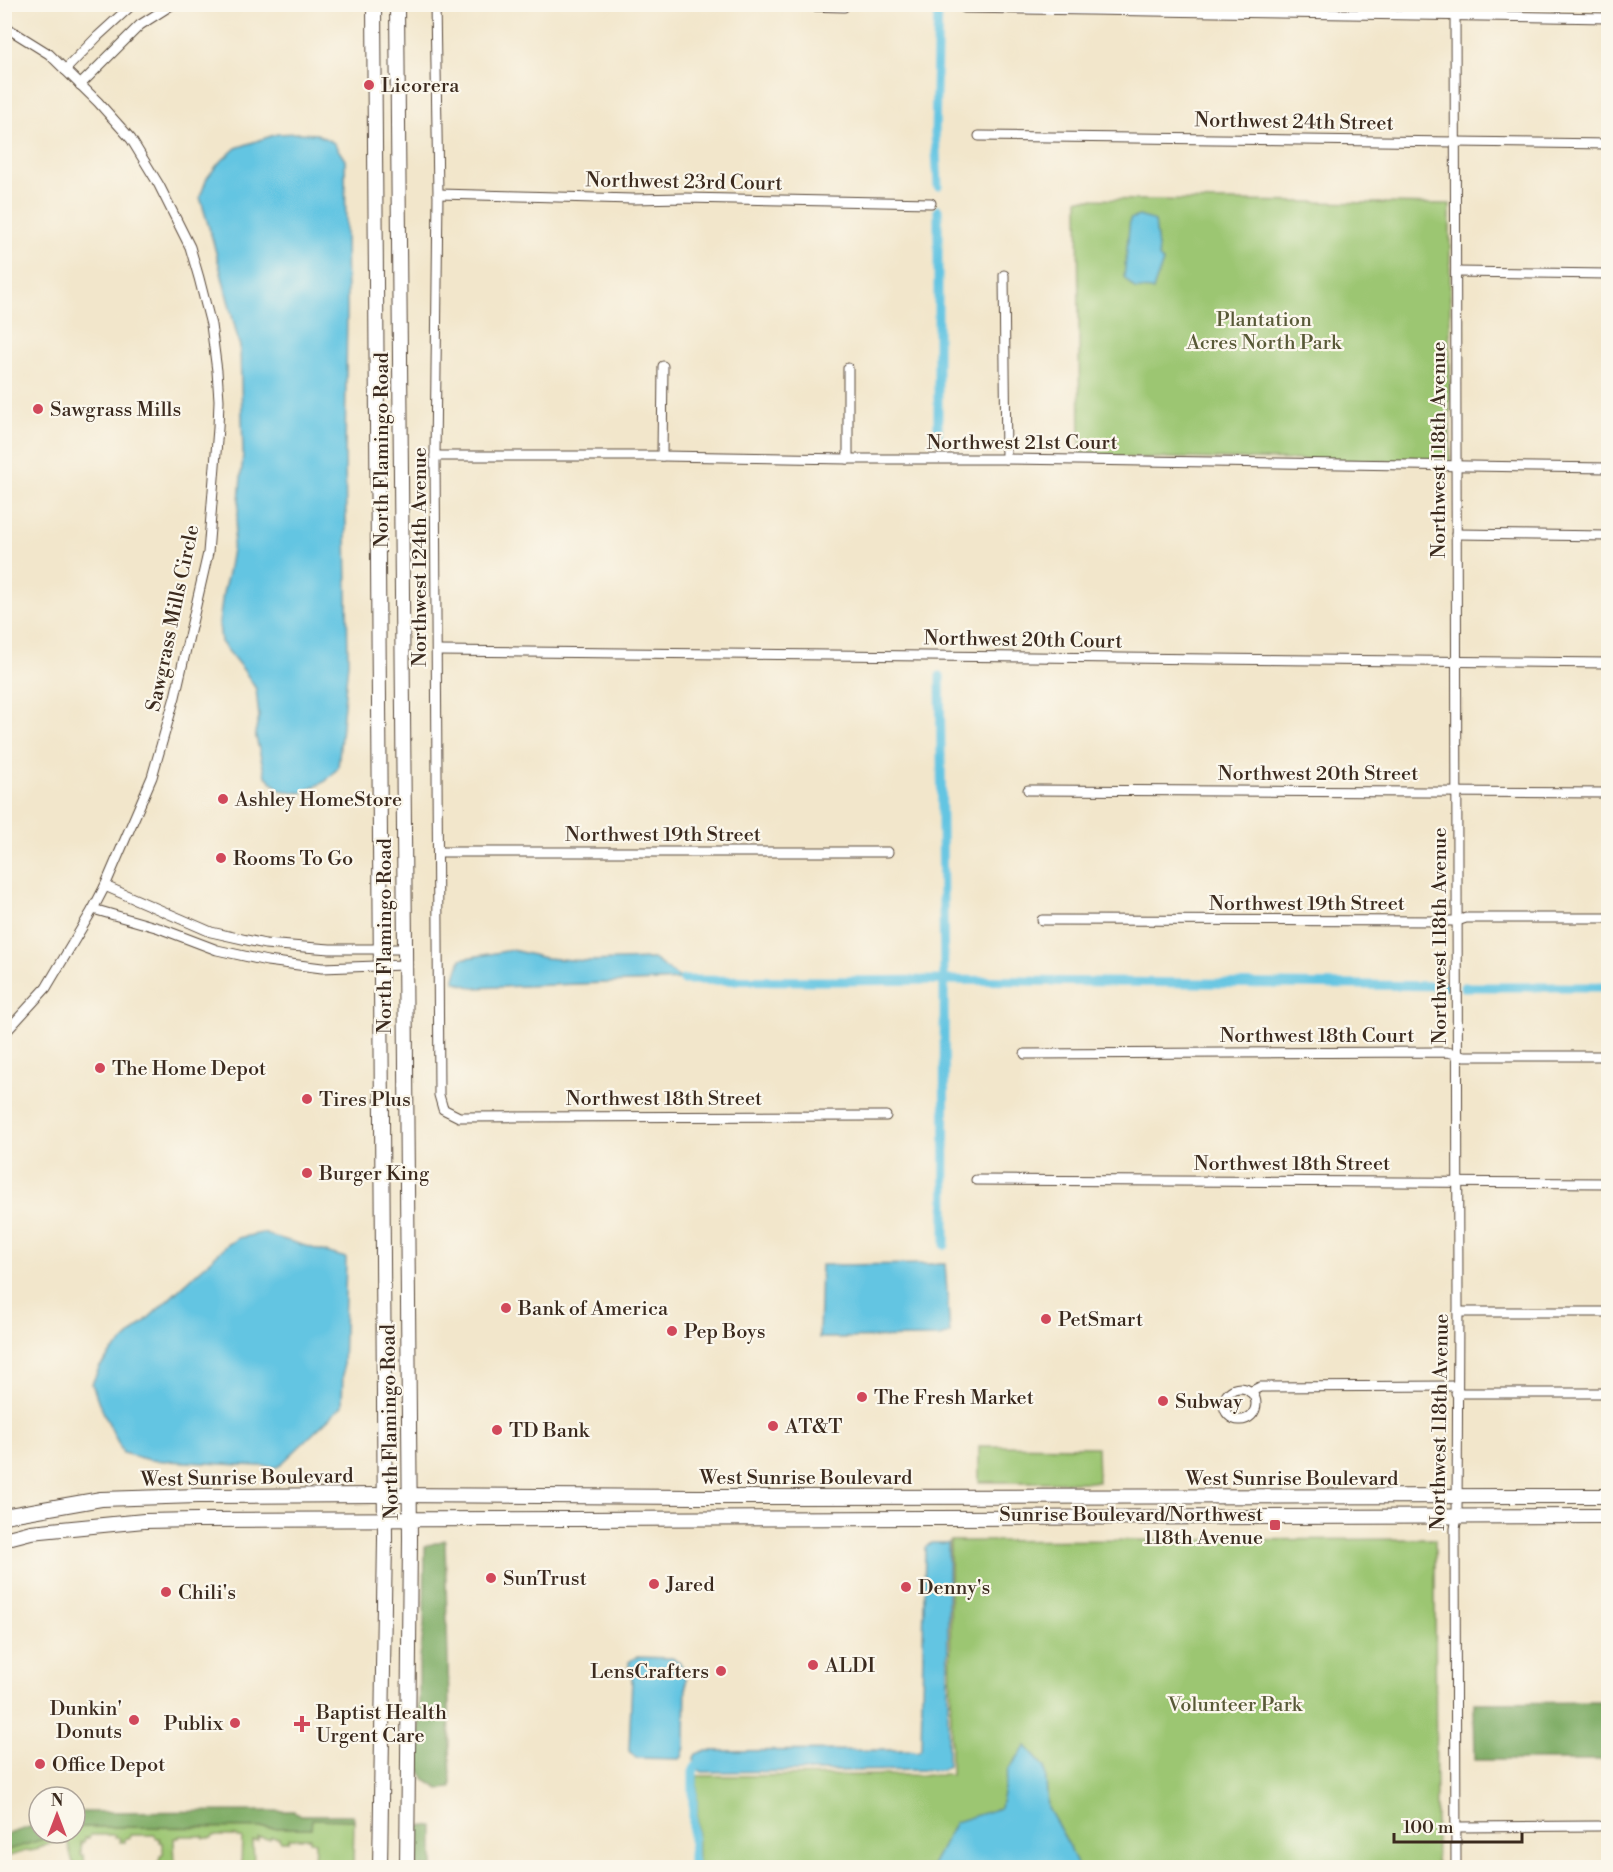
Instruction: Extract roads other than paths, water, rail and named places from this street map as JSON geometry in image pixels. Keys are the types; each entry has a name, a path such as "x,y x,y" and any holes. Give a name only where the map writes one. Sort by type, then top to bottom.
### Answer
{"highway":[{"name":"North Flamingo Road","path":"374,4 384,1495 381,1868"},
{"name":"North Flamingo Road","path":"397,4 410,1520 406,1868"},
{"name":"West Sunrise Boulevard","path":"4,1516 101,1499 384,1495 1608,1496"},
{"name":"West Sunrise Boulevard","path":"4,1539 31,1532 144,1521 1608,1516"}],"street":[{"path":"65,70 133,4"},
{"path":"80,85 140,25 173,4"},
{"name":"Northwest 124th Avenue","path":"435,4 438,194 435,456 439,1095 443,1109"},
{"path":"725,4 844,8"},
{"name":"Northwest 118th Avenue","path":"1455,4 1458,1312 1455,1539 1456,1868"},
{"path":"964,8 1608,18"},
{"name":"Sawgrass Mills Circle","path":"4,26 49,54 98,102 131,140 171,207 190,247 211,325 219,400 218,440 208,553 175,697 152,777 93,909 46,988 4,1034"},
{"name":"Northwest 24th Street","path":"979,136 1608,144"},
{"name":"Northwest 23rd Court","path":"438,194 633,200 685,198 931,202"},
{"path":"1456,272 1608,274"},
{"path":"1004,275 1006,459"},
{"path":"662,456 663,366"},
{"path":"848,459 849,368"},
{"name":"Northwest 21st Court","path":"435,456 1006,459 1608,468"},
{"path":"1456,534 1608,536"},
{"name":"Northwest 20th Court","path":"438,651 1608,663"},
{"name":"Northwest 20th Street","path":"1028,790 1608,793"},
{"name":"Northwest 19th Street","path":"438,852 888,852"},
{"path":"105,886 211,932 265,944 330,949 404,949"},
{"path":"93,909 159,928 216,950 267,961 322,968 404,965"},
{"name":"Northwest 19th Street","path":"1042,920 1457,921 1466,918 1608,918"},
{"name":"Northwest 18th Court","path":"1025,1054 1447,1052 1465,1056 1608,1056"},
{"name":"Northwest 18th Street","path":"443,1109 459,1117 886,1116"},
{"name":"Northwest 18th Street","path":"975,1180 1608,1183"},
{"path":"1458,1312 1608,1312"},
{"path":"1250,1392 1260,1387 1608,1393"},
{"path":"1457,1827 1599,1826"}],"water":[{"path":"277,134 317,134 334,143 345,160 347,307 345,456 348,662 338,768 326,781 301,793 280,790 265,775 255,733 259,717 256,689 221,642 219,623 238,513 243,453 240,347 200,197 207,178 218,164 236,148"},
{"path":"1139,216 1155,221 1159,257 1163,262 1153,290 1135,289 1124,277 1130,219"},
{"path":"512,950 545,958 587,961 653,959 683,980 473,988 454,981 461,959"},
{"path":"262,1233 346,1258 342,1406 278,1467 149,1460 123,1453 92,1384 99,1368 111,1353 227,1245 238,1238"},
{"path":"945,1264 950,1334 940,1337 819,1338 821,1265"},
{"path":"931,1543 948,1543 948,1766 942,1770 702,1772 695,1766 696,1754 704,1751 909,1750 917,1752 921,1749 925,1548"},
{"path":"636,1657 672,1658 679,1661 686,1673 685,1747 679,1759 636,1758 629,1751 632,1679 629,1662"},
{"path":"1026,1746 1045,1767 1048,1808 1070,1847 1078,1867 931,1867 955,1822 1000,1808 1008,1770"}],"waterway":[{"path":"938,4 935,134 938,186"},
{"path":"938,210 938,439"},
{"path":"940,676 945,1245"},
{"path":"683,980 944,980 1450,986"},
{"path":"1464,987 1608,987"},
{"path":"693,1868 693,1772 699,1764 705,1762"}],"place":[{"name":"Licorera","path":"369,85"},
{"name":"Sawgrass Mills","path":"38,409"},
{"name":"Ashley HomeStore","path":"223,799"},
{"name":"Rooms To Go","path":"221,858"},
{"name":"The Home Depot","path":"100,1068"},
{"name":"Tires Plus","path":"307,1099"},
{"name":"Burger King","path":"307,1173"},
{"name":"Bank of America","path":"506,1308"},
{"name":"PetSmart","path":"1046,1319"},
{"name":"Pep Boys","path":"672,1331"},
{"name":"The Fresh Market","path":"862,1397"},
{"name":"Subway","path":"1163,1401"},
{"name":"AT&T","path":"773,1426"},
{"name":"TD Bank","path":"497,1430"},
{"name":"Sunrise Boulevard/Northwest 118th Avenue","path":"1275,1525"},
{"name":"SunTrust","path":"491,1578"},
{"name":"Jared","path":"654,1584"},
{"name":"Denny's","path":"906,1587"},
{"name":"Chili's","path":"166,1592"},
{"name":"ALDI","path":"813,1665"},
{"name":"LensCrafters","path":"721,1671"},
{"name":"Dunkin' Donuts","path":"134,1720"},
{"name":"Publix","path":"235,1723"},
{"name":"Baptist Health Urgent Care","path":"302,1724"},
{"name":"Office Depot","path":"40,1764"}],"park label":[{"name":"Plantation Acres North Park","path":"1264,330"},
{"name":"Volunteer Park","path":"1235,1704"}]}
